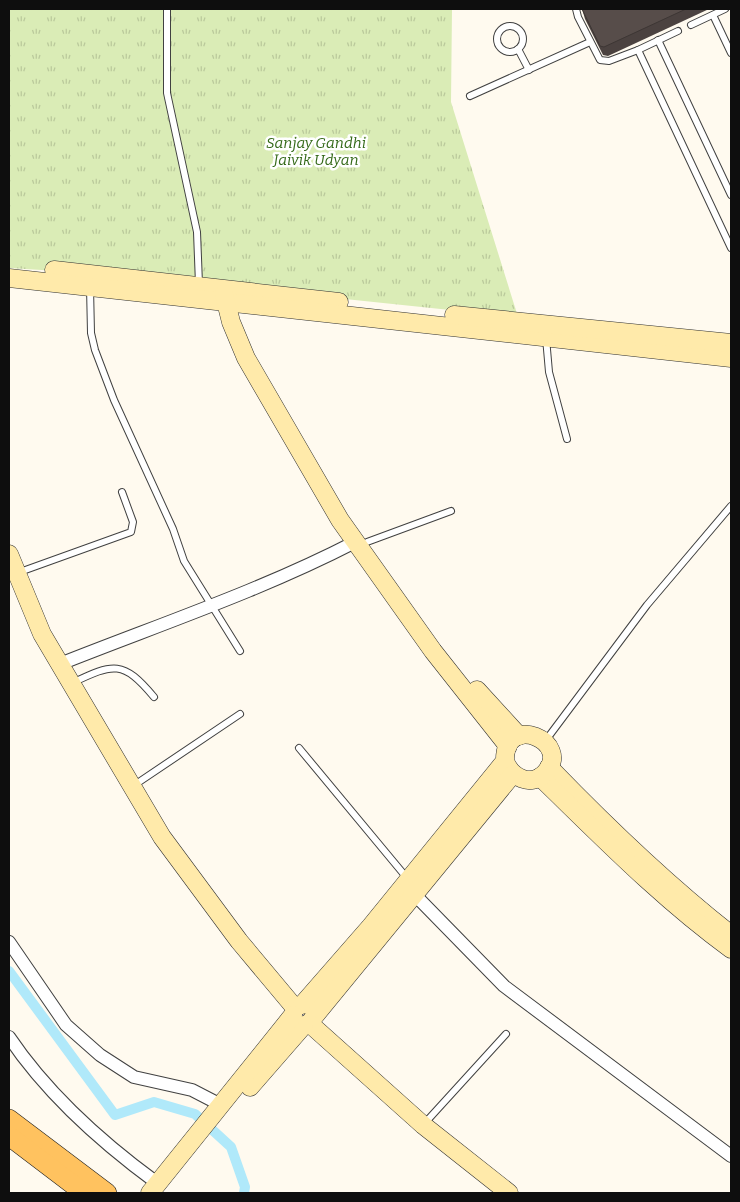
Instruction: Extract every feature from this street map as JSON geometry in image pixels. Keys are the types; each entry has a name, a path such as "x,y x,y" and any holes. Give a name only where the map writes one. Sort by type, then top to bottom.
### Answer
{"main road":[{"path":"9,1118 107,1193"},
{"path":"9,1136 84,1193"}],"street":[{"path":"9,267 546,337 731,358"},
{"path":"9,278 90,286 198,292"},
{"path":"233,297 731,343"},
{"path":"9,1037 37,1076 63,1104 156,1190 221,1111 412,888 511,754 532,734 545,741 551,753 544,772 526,780 511,754 472,684 361,542 259,361 233,297"},
{"path":"60,664 361,542"},
{"path":"12,566 42,634 131,787 162,838 227,925 303,1016 422,1125 509,1193"},
{"path":"544,772 594,814 662,878 731,935"},
{"path":"544,772 637,873 700,926 731,949"},
{"path":"412,888 504,986 731,1156"},
{"path":"9,942 66,1025 100,1055 134,1077 192,1090 221,1111"}],"lane":[{"path":"166,9 167,93 197,232 198,292"},
{"path":"576,9 597,57 605,62 638,50 678,31"},
{"path":"691,25 725,9"},
{"path":"713,15 731,53"},
{"path":"511,26 522,33 523,42 518,49 510,52 499,46 497,34 503,27 511,26"},
{"path":"658,40 731,196"},
{"path":"470,96 590,42"},
{"path":"518,49 528,70"},
{"path":"638,50 731,248"},
{"path":"90,286 92,333 95,350 111,392 173,529 184,561 209,605 240,651"},
{"path":"546,337 548,372 567,439"},
{"path":"12,566 131,532 133,522 122,492"},
{"path":"545,741 647,605 731,506"},
{"path":"361,542 451,510"},
{"path":"71,683 102,670 121,668 138,678 154,696"},
{"path":"131,787 240,714"},
{"path":"299,748 412,888"},
{"path":"422,1125 506,1034"}],"green space":[{"name":"Sanjay Gandhi Jaivik Udyan","path":"9,9 452,9 451,102 518,317 107,274 9,268"}],"building":[{"path":"582,9 686,9 604,47 600,46"}],"waterway":[{"path":"9,971 115,1115 154,1102 195,1114 231,1147 245,1187 244,1193"}]}
